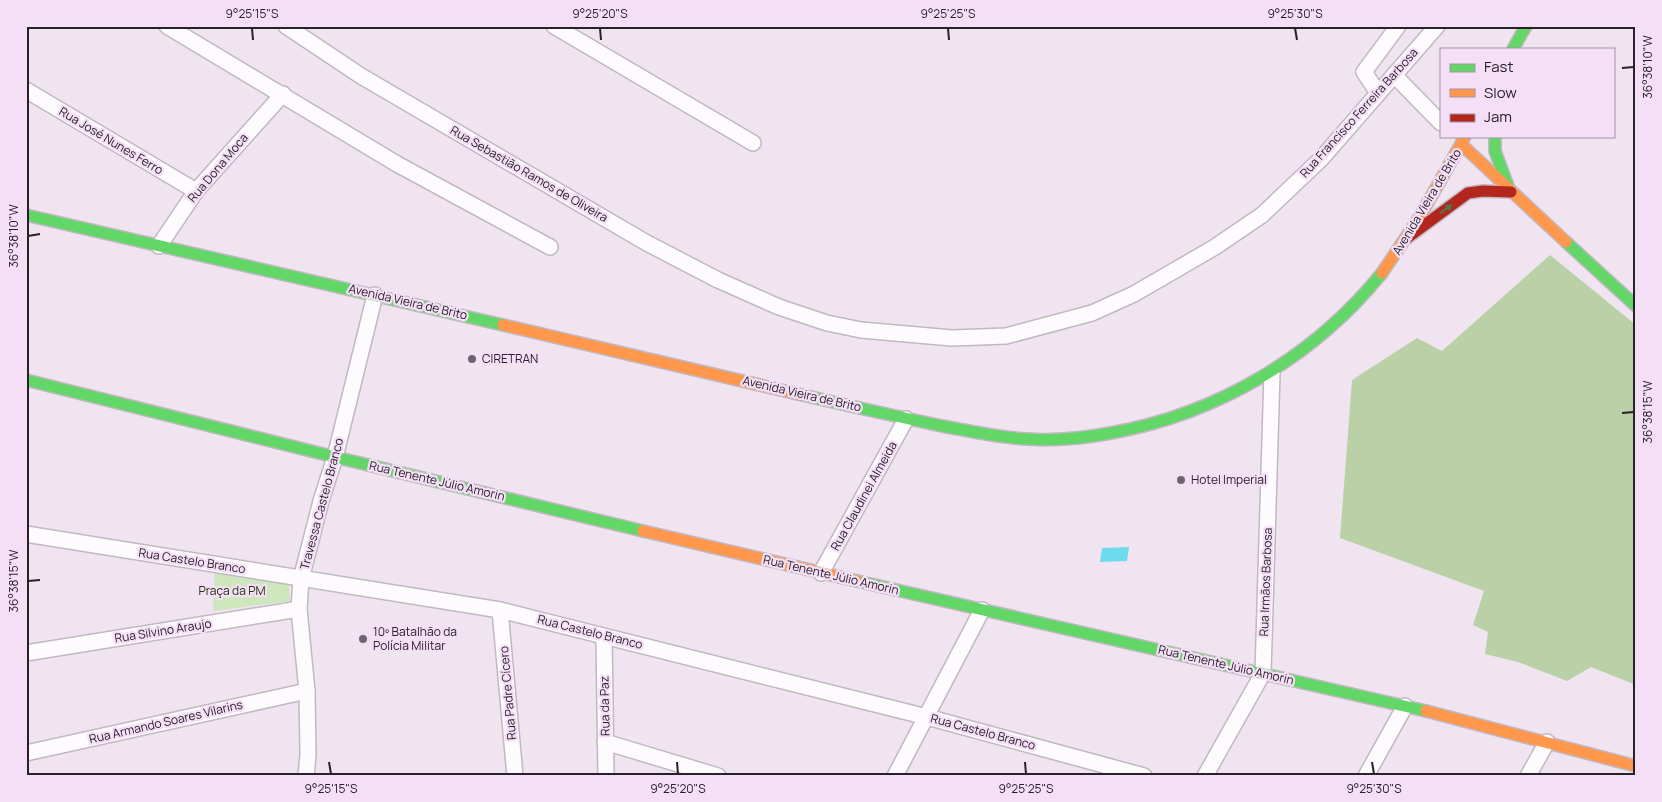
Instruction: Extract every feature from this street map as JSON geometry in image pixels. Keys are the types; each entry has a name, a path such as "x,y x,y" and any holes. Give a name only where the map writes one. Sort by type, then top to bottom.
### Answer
{"main road":[{"path":"1514,48 1526,26"},
{"path":"1494,138 1495,151 1511,192"},
{"path":"1460,139 1511,192 1636,306"},
{"name":"Avenida Vieira de Brito","path":"26,215 906,419 1015,438 1044,440 1098,436 1146,427 1194,411 1272,373 1327,331 1370,288 1407,238 1460,139"},
{"path":"1407,238 1468,194 1483,191 1511,192"},
{"name":"Rua Tenente Júlio Amorin","path":"26,380 335,457 821,573 1405,706 1636,766"}],"street":[{"path":"167,26 397,164 550,247"},
{"name":"Rua Sebastião Ramos de Oliveira","path":"286,26 361,76 645,242 718,280 779,307"},
{"path":"554,26 753,143"},
{"path":"1378,92 1364,72 1398,26"},
{"name":"Rua Francisco Ferreira Barbosa","path":"779,307 827,323 861,330 952,338 1006,336 1092,313 1134,294 1215,247 1262,215 1321,159 1437,26"},
{"path":"1394,75 1440,122"},
{"name":"Rua José Nunes Ferro","path":"26,90 196,191"},
{"name":"Rua Dona Moca","path":"159,246 196,191 283,94"},
{"name":"Travessa Castelo Branco","path":"306,776 308,755 307,692 299,610 301,579 321,501 335,457 375,295"},
{"name":"Rua Irmãos Barbosa","path":"1205,776 1263,673 1272,373"},
{"name":"Rua Claudinei Almeida","path":"821,573 906,419"},
{"name":"Rua Castelo Branco","path":"26,534 301,579 349,584 500,610 927,716 1144,776"},
{"name":"Rua Silvino Araujo","path":"26,653 299,610"},
{"name":"Rua Padre Cícero","path":"500,610 515,776"},
{"path":"895,776 982,610"},
{"name":"Rua da Paz","path":"604,636 606,776"},
{"name":"Rua Armando Soares Vilarins","path":"26,753 307,692"},
{"path":"1366,776 1405,706"},
{"path":"606,742 718,776"},
{"path":"1528,776 1547,742"}],"green space":[{"path":"1550,255 1636,325 1636,685 1591,667 1567,681 1518,662 1485,654 1488,632 1473,625 1484,591 1340,538 1352,380 1417,338 1442,351"},
{"name":"Praça da PM","path":"215,570 289,582 290,601 213,611"}],"water":[{"path":"1129,547 1127,561 1100,562 1102,548"}],"traffic: fast":[{"path":"1514,48 1526,26"},
{"path":"1495,138 1495,151 1508,186"},
{"path":"26,215 503,325"},
{"path":"1566,242 1636,306"},
{"path":"798,394 942,426 1006,437 1038,440 1080,438 1111,433 1150,424 1188,412 1225,396 1261,377 1294,356 1326,331 1382,273"},
{"path":"26,380 643,531"},
{"path":"857,581 1426,711"}],"traffic: slow":[{"path":"1464,138 1461,144 1566,242"},
{"path":"1382,273 1419,218 1461,144"},
{"path":"503,325 798,394"},
{"path":"643,531 857,581"},
{"path":"1426,711 1636,766"}],"traffic: jam":[{"path":"1407,238 1468,193 1483,191 1511,192"}],"place":[{"name":"CIRETRAN","path":"472,359"},
{"name":"Hotel Imperial","path":"1181,480"},
{"name":"10º Batalhão da Polícia Militar","path":"363,639"}]}
